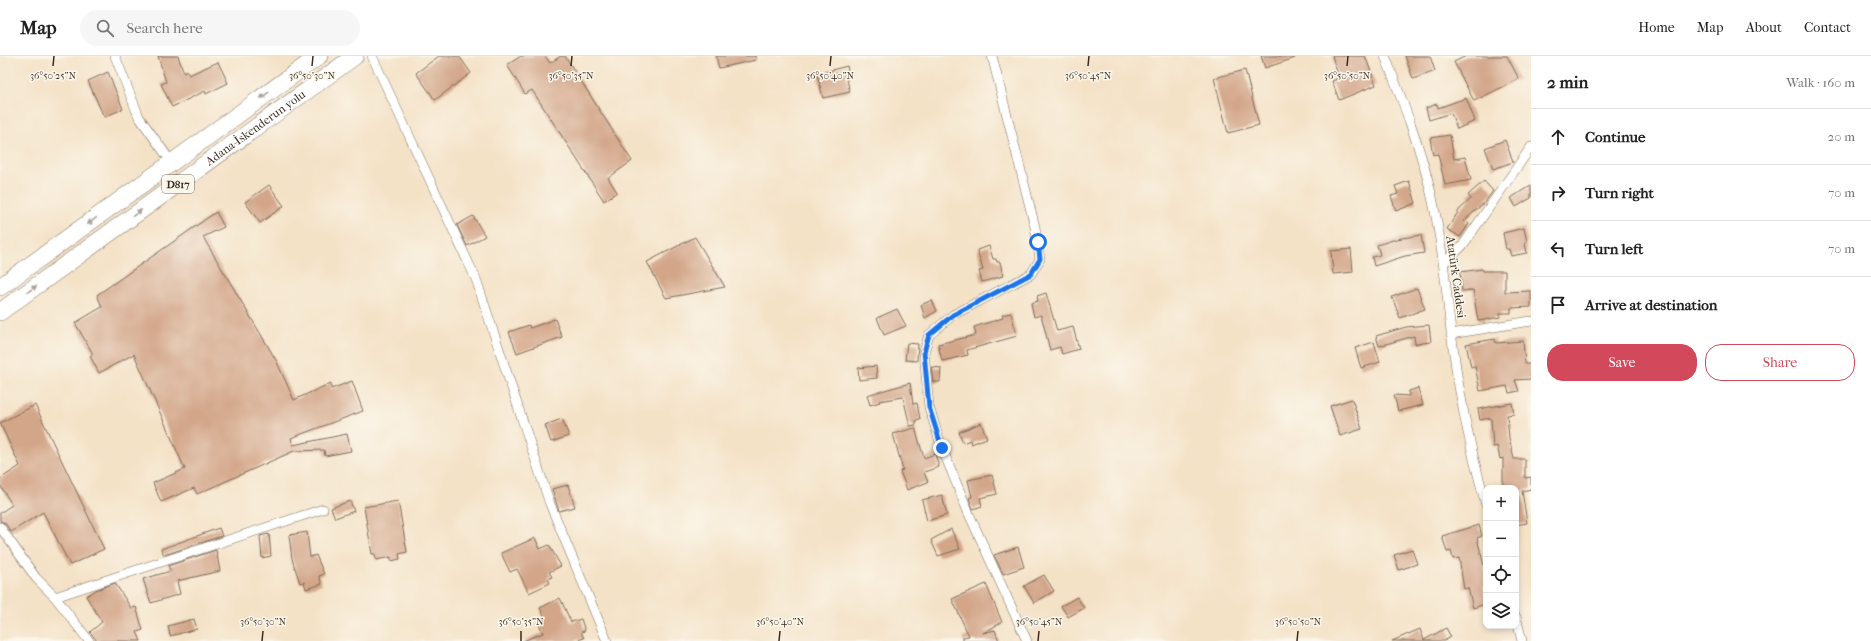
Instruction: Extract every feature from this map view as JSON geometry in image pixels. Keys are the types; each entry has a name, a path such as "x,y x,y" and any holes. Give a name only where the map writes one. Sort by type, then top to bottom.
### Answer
{"highway":[{"name":"D817","path":"0,287 320,56"},
{"name":"Adana-İskenderun yolu","path":"0,312 355,56"}],"street":[{"path":"115,56 139,117 172,162"},
{"path":"372,56 476,279 550,504 607,641"},
{"path":"992,56 1036,227 1040,259 1031,274 953,315 929,335 924,352 929,407 942,448 969,514 1027,641"},
{"name":"Atatürk Caddesi","path":"1385,56 1417,142 1432,197 1444,263 1451,334 1472,456 1483,494"},
{"path":"1444,263 1463,245 1531,147"},
{"path":"1451,334 1531,321"},
{"path":"55,598 323,509"},
{"path":"0,527 36,578 55,598 89,641"},
{"path":"1519,629 1522,641"}],"building":[{"path":"158,56 178,56 184,73 187,71 189,75 218,62 228,83 206,94 205,91 172,107 161,84 166,82"},
{"path":"439,56 459,56 471,73 435,100 416,73"},
{"path":"521,56 545,56 550,63 561,56 565,56 632,161 608,178 617,192 604,201 532,90 525,94 507,65"},
{"path":"716,56 755,56 756,60 719,68"},
{"path":"1261,56 1294,56 1295,58 1265,68"},
{"path":"1332,56 1365,56 1376,85 1339,100 1332,81 1339,78"},
{"path":"1405,56 1430,56 1435,71 1413,79"},
{"path":"1466,56 1507,56 1519,79 1474,101 1454,62"},
{"path":"847,66 849,75 846,76 850,92 823,98 817,74"},
{"path":"1245,70 1259,125 1228,133 1214,78"},
{"path":"108,72 123,109 104,117 88,81"},
{"path":"1466,98 1475,121 1457,129 1451,113 1429,120 1426,108 1437,104 1438,108"},
{"path":"1450,135 1454,159 1465,157 1471,180 1445,185 1438,154 1433,155 1430,138"},
{"path":"1505,140 1513,162 1493,169 1485,148"},
{"path":"1409,181 1416,203 1396,211 1391,196 1398,194 1395,186"},
{"path":"1484,181 1493,191 1485,202 1464,221 1469,224 1460,237 1447,229 1460,209 1471,199 1468,195"},
{"path":"269,185 284,206 260,223 245,202"},
{"path":"1531,185 1531,198 1516,207 1511,198"},
{"path":"216,212 224,227 203,237 276,360 294,400 331,383 331,389 352,381 363,411 291,438 293,445 347,434 351,451 325,456 324,450 294,451 197,494 194,488 161,502 153,483 185,469 134,354 99,373 90,356 93,354 75,323 102,307 97,295"},
{"path":"473,216 485,236 467,246 457,225"},
{"path":"1524,228 1527,242 1525,243 1527,253 1511,256 1509,249 1506,249 1503,233"},
{"path":"1421,235 1424,253 1405,256 1374,266 1372,257 1380,255 1377,245 1396,239"},
{"path":"695,237 725,287 666,298 647,262"},
{"path":"989,246 993,259 1000,262 1003,276 982,282 979,271 983,270 977,250"},
{"path":"1351,249 1353,272 1333,274 1331,251"},
{"path":"1482,269 1483,271 1505,271 1505,292 1531,291 1531,307 1511,308 1511,313 1500,313 1500,317 1478,321 1473,290 1462,291 1460,272"},
{"path":"1417,288 1425,309 1400,318 1392,297"},
{"path":"1046,293 1057,331 1073,327 1079,349 1062,354 1060,347 1050,350 1041,315 1034,317 1031,303 1038,301 1037,296"},
{"path":"932,300 937,311 925,318 921,305"},
{"path":"897,309 906,326 884,335 877,318"},
{"path":"1011,313 1017,336 967,350 968,355 942,361 938,344 976,335 974,327 1003,318 1002,315"},
{"path":"555,319 562,337 517,353 509,332 529,325 530,328"},
{"path":"1429,325 1431,342 1415,344 1414,336 1379,346 1376,336 1406,327"},
{"path":"1495,339 1496,343 1523,341 1525,364 1531,364 1531,379 1515,380 1519,391 1509,393 1507,386 1480,391 1475,366 1471,367 1466,344"},
{"path":"1374,342 1380,362 1361,368 1355,348"},
{"path":"907,343 918,344 917,361 905,360"},
{"path":"876,366 877,378 859,380 858,368"},
{"path":"931,367 941,368 940,382 933,382"},
{"path":"910,383 913,404 917,403 920,419 916,420 916,425 910,426 903,397 879,401 880,402 870,405 867,395"},
{"path":"1418,388 1423,405 1398,411 1394,395 1409,396 1409,391"},
{"path":"1352,399 1362,429 1340,436 1330,406"},
{"path":"1512,403 1514,414 1507,415 1509,438 1514,459 1525,459 1525,478 1531,477 1531,489 1522,491 1527,523 1519,524 1519,485 1503,485 1503,458 1500,459 1497,446 1493,447 1491,418 1480,420 1478,409"},
{"path":"35,405 104,549 70,565 43,512 11,532 5,523 0,521 0,513 12,505 0,485 0,479 20,466 0,423"},
{"path":"562,419 569,436 551,442 545,425"},
{"path":"981,423 987,438 971,444 970,440 963,443 959,432"},
{"path":"915,428 924,458 935,454 939,467 924,472 928,482 907,490 900,471 903,470 893,434"},
{"path":"992,475 997,494 980,498 982,506 973,509 969,498 972,497 968,480"},
{"path":"568,485 575,507 559,511 552,489"},
{"path":"942,495 947,515 927,521 922,500"},
{"path":"350,501 354,511 335,518 331,508"},
{"path":"398,501 407,552 399,554 400,559 391,561 391,557 376,560 375,554 372,554 364,507"},
{"path":"1479,525 1482,536 1477,538 1483,562 1483,605 1473,608 1468,588 1464,589 1459,558 1453,559 1451,551 1447,552 1442,536"},
{"path":"219,528 222,536 164,555 161,549"},
{"path":"951,529 960,549 938,556 931,540"},
{"path":"307,532 310,557 316,555 324,574 319,576 322,584 306,589 304,582 300,583 292,559 289,535"},
{"path":"269,534 271,556 262,558 260,536"},
{"path":"535,538 540,549 549,545 561,566 549,572 552,577 548,579 550,583 529,593 517,569 510,572 501,553"},
{"path":"1018,547 1024,567 1003,574 994,555"},
{"path":"1412,549 1417,564 1399,570 1394,555"},
{"path":"216,550 220,571 177,581 180,594 151,603 143,579 171,571 168,566"},
{"path":"1044,575 1054,591 1034,603 1024,586"},
{"path":"115,583 131,608 136,607 143,630 137,632 141,641 97,641 90,632 102,622 86,596 96,590"},
{"path":"986,584 1002,622 983,633 995,630 999,641 963,641 963,637 969,636 952,599"},
{"path":"1077,597 1084,608 1068,617 1061,606"},
{"path":"560,598 571,622 581,619 585,631 581,632 584,638 575,641 523,641 543,633 538,622 545,618 540,608"},
{"path":"194,619 197,629 170,636 168,626"},
{"path":"1446,628 1451,637 1444,641 1392,641 1420,629 1424,640"}],"route":[{"path":"942,448 929,407 924,352 929,335 953,315 1031,274 1040,259 1038,242"}]}
